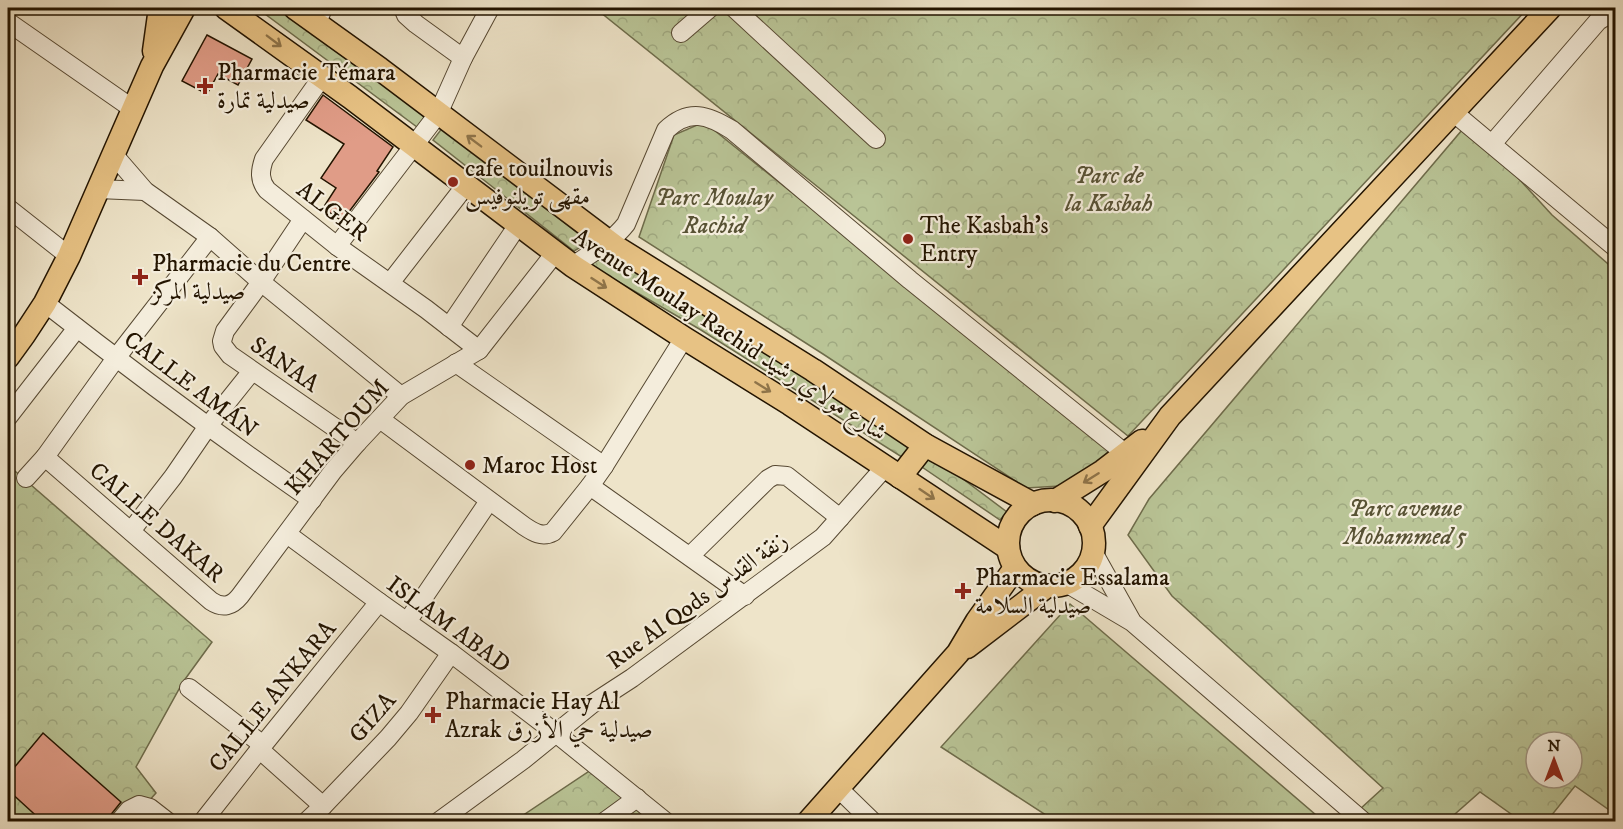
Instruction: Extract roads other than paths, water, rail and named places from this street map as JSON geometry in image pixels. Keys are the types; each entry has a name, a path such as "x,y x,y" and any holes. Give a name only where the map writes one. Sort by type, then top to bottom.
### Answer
{"main road":[{"path":"152,66 160,8"},
{"path":"8,357 45,303 69,256 152,66 184,8"},
{"name":"Avenue Moulay Rachid شارع مولاي رشيد","path":"226,8 262,32 564,259 893,472 1012,558"},
{"name":"Avenue Moulay Rachid شارع مولاي رشيد","path":"295,8 320,15 438,114 608,242 813,370 925,445 1044,503"},
{"path":"1056,585 1034,583 1024,577 1012,558 1008,537 1017,517 1024,510 1044,503 1103,471 1170,416 1550,8"},
{"path":"1090,526 1170,416"},
{"path":"893,472 925,445"},
{"path":"958,653 1056,585 1078,576 1088,565 1093,552 1093,539 1090,526 1083,515 1065,503 1044,503"},
{"path":"808,822 958,653 1012,558"}],"street":[{"path":"404,8 406,15 416,24 463,58"},
{"path":"337,246 438,114 463,58 490,8"},
{"path":"681,33 710,8"},
{"path":"734,8 876,139"},
{"path":"1492,144 1598,21 1604,16 1616,18"},
{"path":"8,22 133,109"},
{"name":"ALGER","path":"322,77 264,159 260,174 262,183 267,190 337,246 479,350"},
{"path":"1454,112 1616,248"},
{"name":"KHARTOUM","path":"240,596 333,471 401,396 479,350 564,259 608,242 618,234 626,224 666,130 676,121 688,117 702,116 732,130 910,280 1126,454"},
{"path":"113,154 145,191 210,237 261,282 401,396"},
{"path":"390,283 466,185"},
{"path":"98,189 145,191"},
{"path":"8,208 69,256"},
{"name":"SANAA","path":"303,219 225,331 222,340 230,355 357,443"},
{"path":"449,327 518,225"},
{"path":"26,478 210,237"},
{"name":"CALLE AMÁN","path":"45,303 250,457 312,500"},
{"path":"8,417 77,328"},
{"path":"380,419 524,526 535,533 544,535 553,532 590,486 684,338"},
{"path":"456,363 604,466"},
{"path":"131,531 173,477 208,426 252,371"},
{"name":"CALLE DAKAR","path":"45,456 216,605 231,605 240,596"},
{"name":"Rue Al Qods زنقة القدس","path":"438,822 557,734 592,704 632,678 823,537 840,518 893,472"},
{"path":"690,555 768,479 775,475 787,476 840,518"},
{"path":"590,486 745,596"},
{"path":"407,622 489,501"},
{"name":"ISLAM ABAD","path":"287,534 451,653 557,734 666,822"},
{"path":"1093,552 1132,622"},
{"path":"1056,585 1132,622 1364,822"},
{"name":"CALLE ANKARA","path":"205,821 261,747 379,602"},
{"name":"GIZA","path":"306,822 388,738 409,713 451,653"},
{"path":"189,688 261,747 323,806"},
{"path":"838,788 873,822"},
{"path":"604,822 637,798"},
{"path":"119,822 129,810 139,805 150,808 168,822"}],"place":[{"name":"Pharmacie Témara صيدلية تمارة","path":"205,86"},
{"name":"cafe touilnouvis مقهى تويلنوفيس","path":"453,182"},
{"name":"The Kasbah's Entry","path":"908,239"},
{"name":"Pharmacie du Centre صيدلية المركز","path":"140,277"},
{"name":"Maroc Host","path":"470,465"},
{"name":"Pharmacie Essalama صيدلية السلامة","path":"963,591"},
{"name":"Pharmacie Hay Al Azrak صيدلية حي الأزرق","path":"433,715"}],"park label":[{"name":"Parc de la Kasbah","path":"1109,189"},
{"name":"Parc Moulay Rachid","path":"714,211"},
{"name":"Parc avenue Mohammed 5","path":"1405,522"}]}
